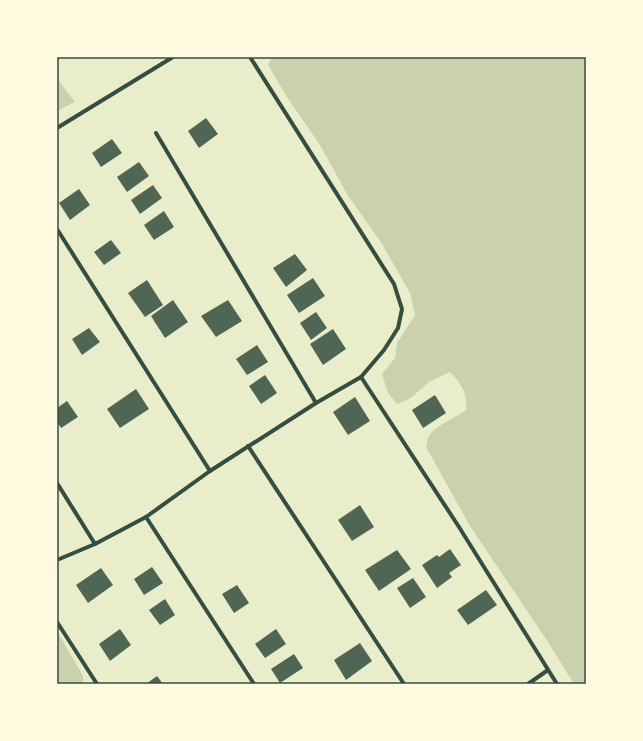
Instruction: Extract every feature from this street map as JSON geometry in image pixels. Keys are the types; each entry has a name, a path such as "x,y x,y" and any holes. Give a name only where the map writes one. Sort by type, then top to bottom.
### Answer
{"street":[{"path":"57,128 173,57"},
{"path":"57,560 95,544 146,517 248,446 316,403 361,377 384,350 398,328 402,309 394,284 250,57"},
{"path":"156,133 316,403"},
{"path":"57,229 210,471"},
{"path":"361,377 459,527 557,684"},
{"path":"248,446 404,684"},
{"path":"57,483 95,544"},
{"path":"146,517 254,684"},
{"path":"57,622 97,684"},
{"path":"528,684 548,670"}],"green space":[{"path":"272,57 586,57 586,684 574,684 548,642 470,526 426,447 428,438 435,430 466,410 465,393 460,384 450,372 429,382 411,398 397,404 388,393 382,374 395,358 397,343 415,315 410,293 382,244 347,194 320,145 287,97 268,65"},
{"path":"57,79 75,102 57,111"},
{"path":"57,631 83,676 83,684 57,684"}],"building":[{"path":"206,118 218,134 199,148 188,131"},
{"path":"112,139 122,153 101,167 92,153"},
{"path":"139,162 149,176 127,192 117,177"},
{"path":"153,185 162,198 140,214 131,200"},
{"path":"79,189 90,205 70,220 59,203"},
{"path":"164,211 174,227 154,240 144,225"},
{"path":"111,240 121,253 104,265 94,252"},
{"path":"295,254 307,270 286,287 273,268"},
{"path":"313,278 325,296 299,313 287,295"},
{"path":"147,280 163,305 145,317 128,293"},
{"path":"173,300 188,322 165,338 151,316"},
{"path":"228,300 242,321 216,337 201,316"},
{"path":"316,312 327,328 311,340 300,323"},
{"path":"89,328 100,342 82,355 72,339"},
{"path":"333,329 346,349 323,365 310,344"},
{"path":"257,345 268,362 247,375 236,359"},
{"path":"265,375 277,393 261,404 249,386"},
{"path":"136,389 149,409 120,428 107,409"},
{"path":"435,395 446,413 423,428 412,410"},
{"path":"355,397 370,421 348,435 333,412"},
{"path":"67,401 78,417 61,428 57,422 57,408"},
{"path":"360,505 374,527 352,541 338,520"},
{"path":"450,549 461,565 449,573 452,577 437,588 422,565 437,555 439,557"},
{"path":"397,550 411,569 379,591 365,570"},
{"path":"152,567 163,583 144,595 134,579"},
{"path":"101,568 113,585 88,603 76,585"},
{"path":"413,578 426,597 410,608 397,588"},
{"path":"237,585 249,603 234,613 222,594"},
{"path":"486,590 497,605 468,625 457,610"},
{"path":"165,599 175,615 160,625 149,610"},
{"path":"120,629 131,645 110,661 99,644"},
{"path":"276,629 286,644 265,658 255,644"},
{"path":"360,643 372,661 346,680 334,660"},
{"path":"294,654 303,668 280,683 271,669"},
{"path":"157,676 163,684 146,684"}]}
